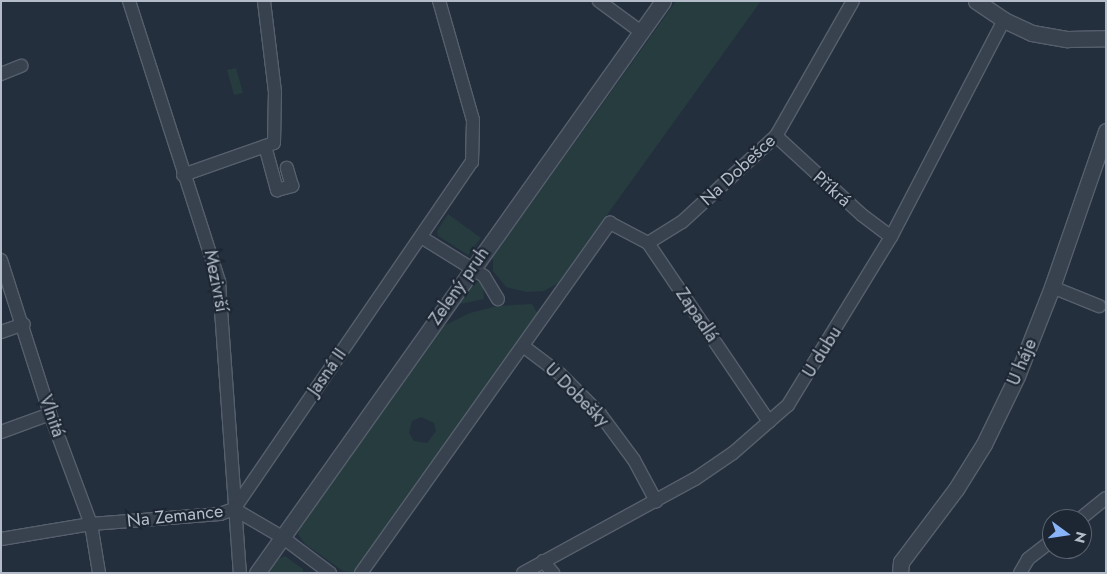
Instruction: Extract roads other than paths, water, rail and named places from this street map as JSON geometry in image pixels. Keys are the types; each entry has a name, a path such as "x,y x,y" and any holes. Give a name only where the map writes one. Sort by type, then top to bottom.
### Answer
{"street":[{"name":"Mezivrší","path":"129,1 184,176 210,246 219,282 229,393 234,509 240,573"},
{"path":"184,176 274,143 275,92 264,1"},
{"name":"Jasná II","path":"234,509 463,179 472,162 475,143 473,120 439,1"},
{"path":"599,1 641,32"},
{"name":"Zelený pruh","path":"257,573 663,1"},
{"name":"Na Dobešce","path":"648,243 682,222 776,136 853,1"},
{"path":"976,1 1004,20 1032,33 1067,39 1106,38"},
{"name":"U dubu","path":"522,573 656,501 733,453 788,405 819,359 891,237 1004,20"},
{"path":"1,74 21,66"},
{"name":"U háje","path":"900,573 901,562 956,489 984,444 1017,376 1052,288 1106,131"},
{"name":"Příkrá","path":"776,136 848,203 891,237"},
{"path":"265,146 277,190 292,186 287,168"},
{"name":"Zapadlá","path":"523,346 610,223 648,243 769,422"},
{"path":"421,237 484,276 498,298"},
{"name":"Vlnitá","path":"1,260 24,324 50,414 91,524 98,573"},
{"path":"1052,288 1099,306"},
{"path":"1,332 24,324"},
{"path":"361,573 523,346"},
{"name":"U Dobešky","path":"523,346 560,374 600,414 634,460 656,501"},
{"path":"1,432 50,414"},
{"path":"1092,509 1106,498"},
{"name":"Na Zemance","path":"1,539 91,524 220,514 234,509 282,537 330,573"},
{"path":"1020,573 1028,559 1042,548"},
{"path":"543,562 553,573"}]}
